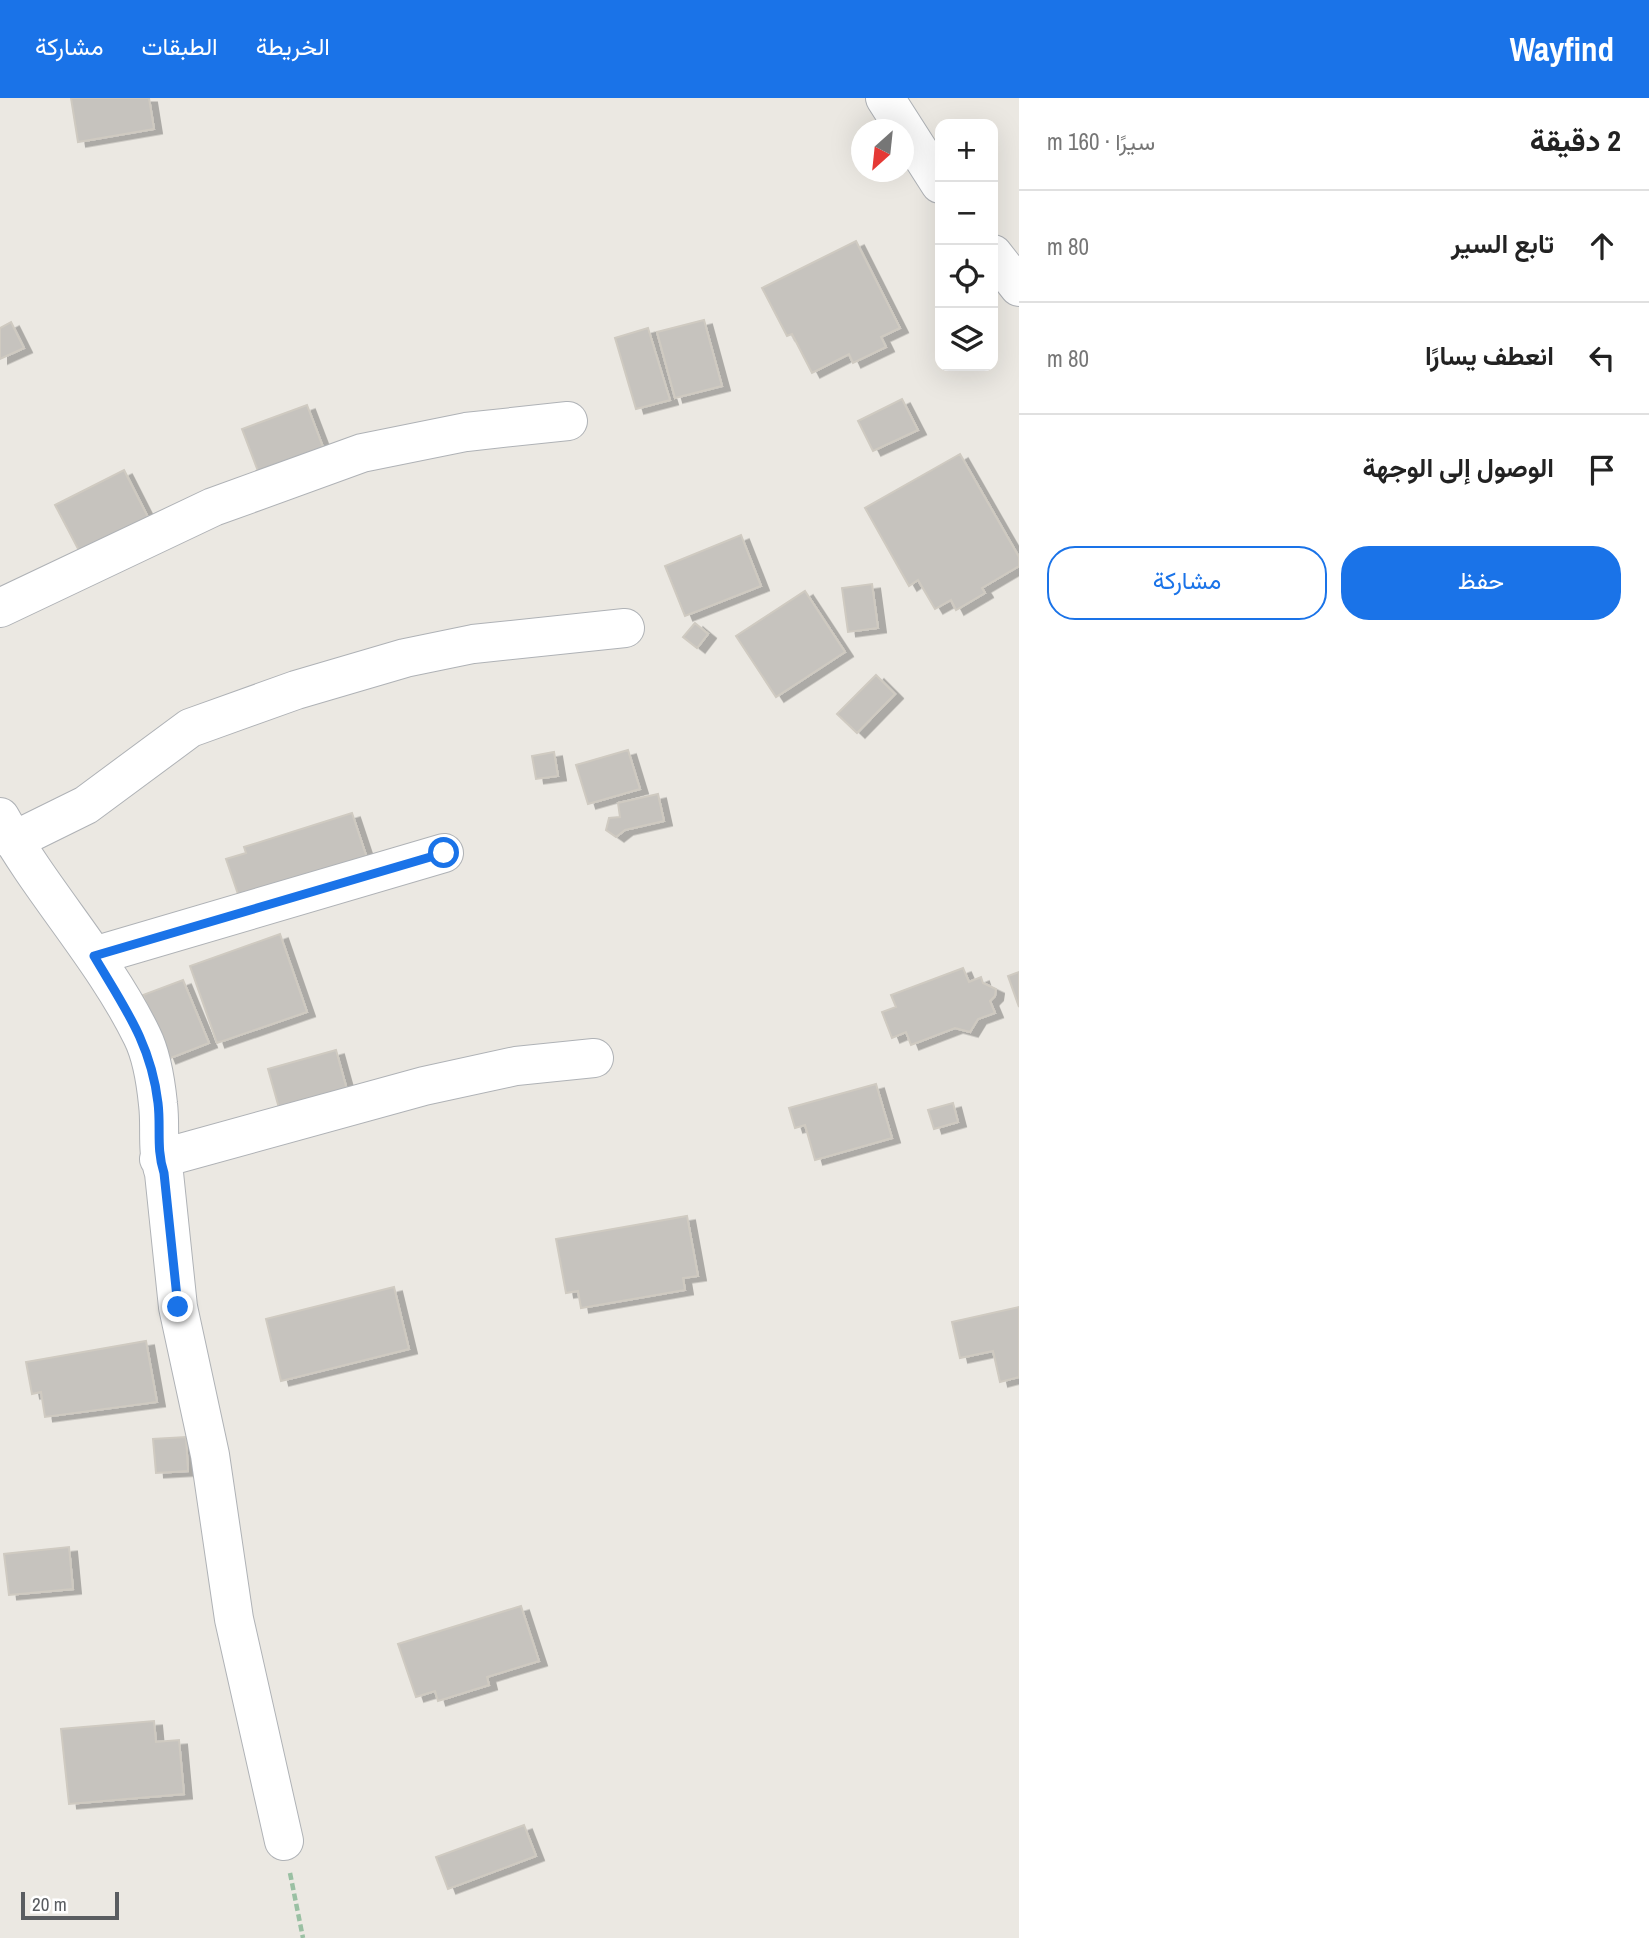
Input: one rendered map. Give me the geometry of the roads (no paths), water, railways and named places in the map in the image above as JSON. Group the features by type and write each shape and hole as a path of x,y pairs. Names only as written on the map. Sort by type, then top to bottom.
{"street":[{"path":"885,98 939,182"},
{"path":"998,260 1019,287"},
{"path":"0,608 212,507 362,453 466,432 568,421"},
{"path":"284,1841 234,1619 210,1455 178,1307 164,1173 159,1159 159,1104 143,1038 94,956 7,829 86,805 190,728 296,690 405,658 473,643 625,628"},
{"path":"94,956 444,853"},
{"path":"159,1159 424,1086 516,1066 594,1058"}]}
